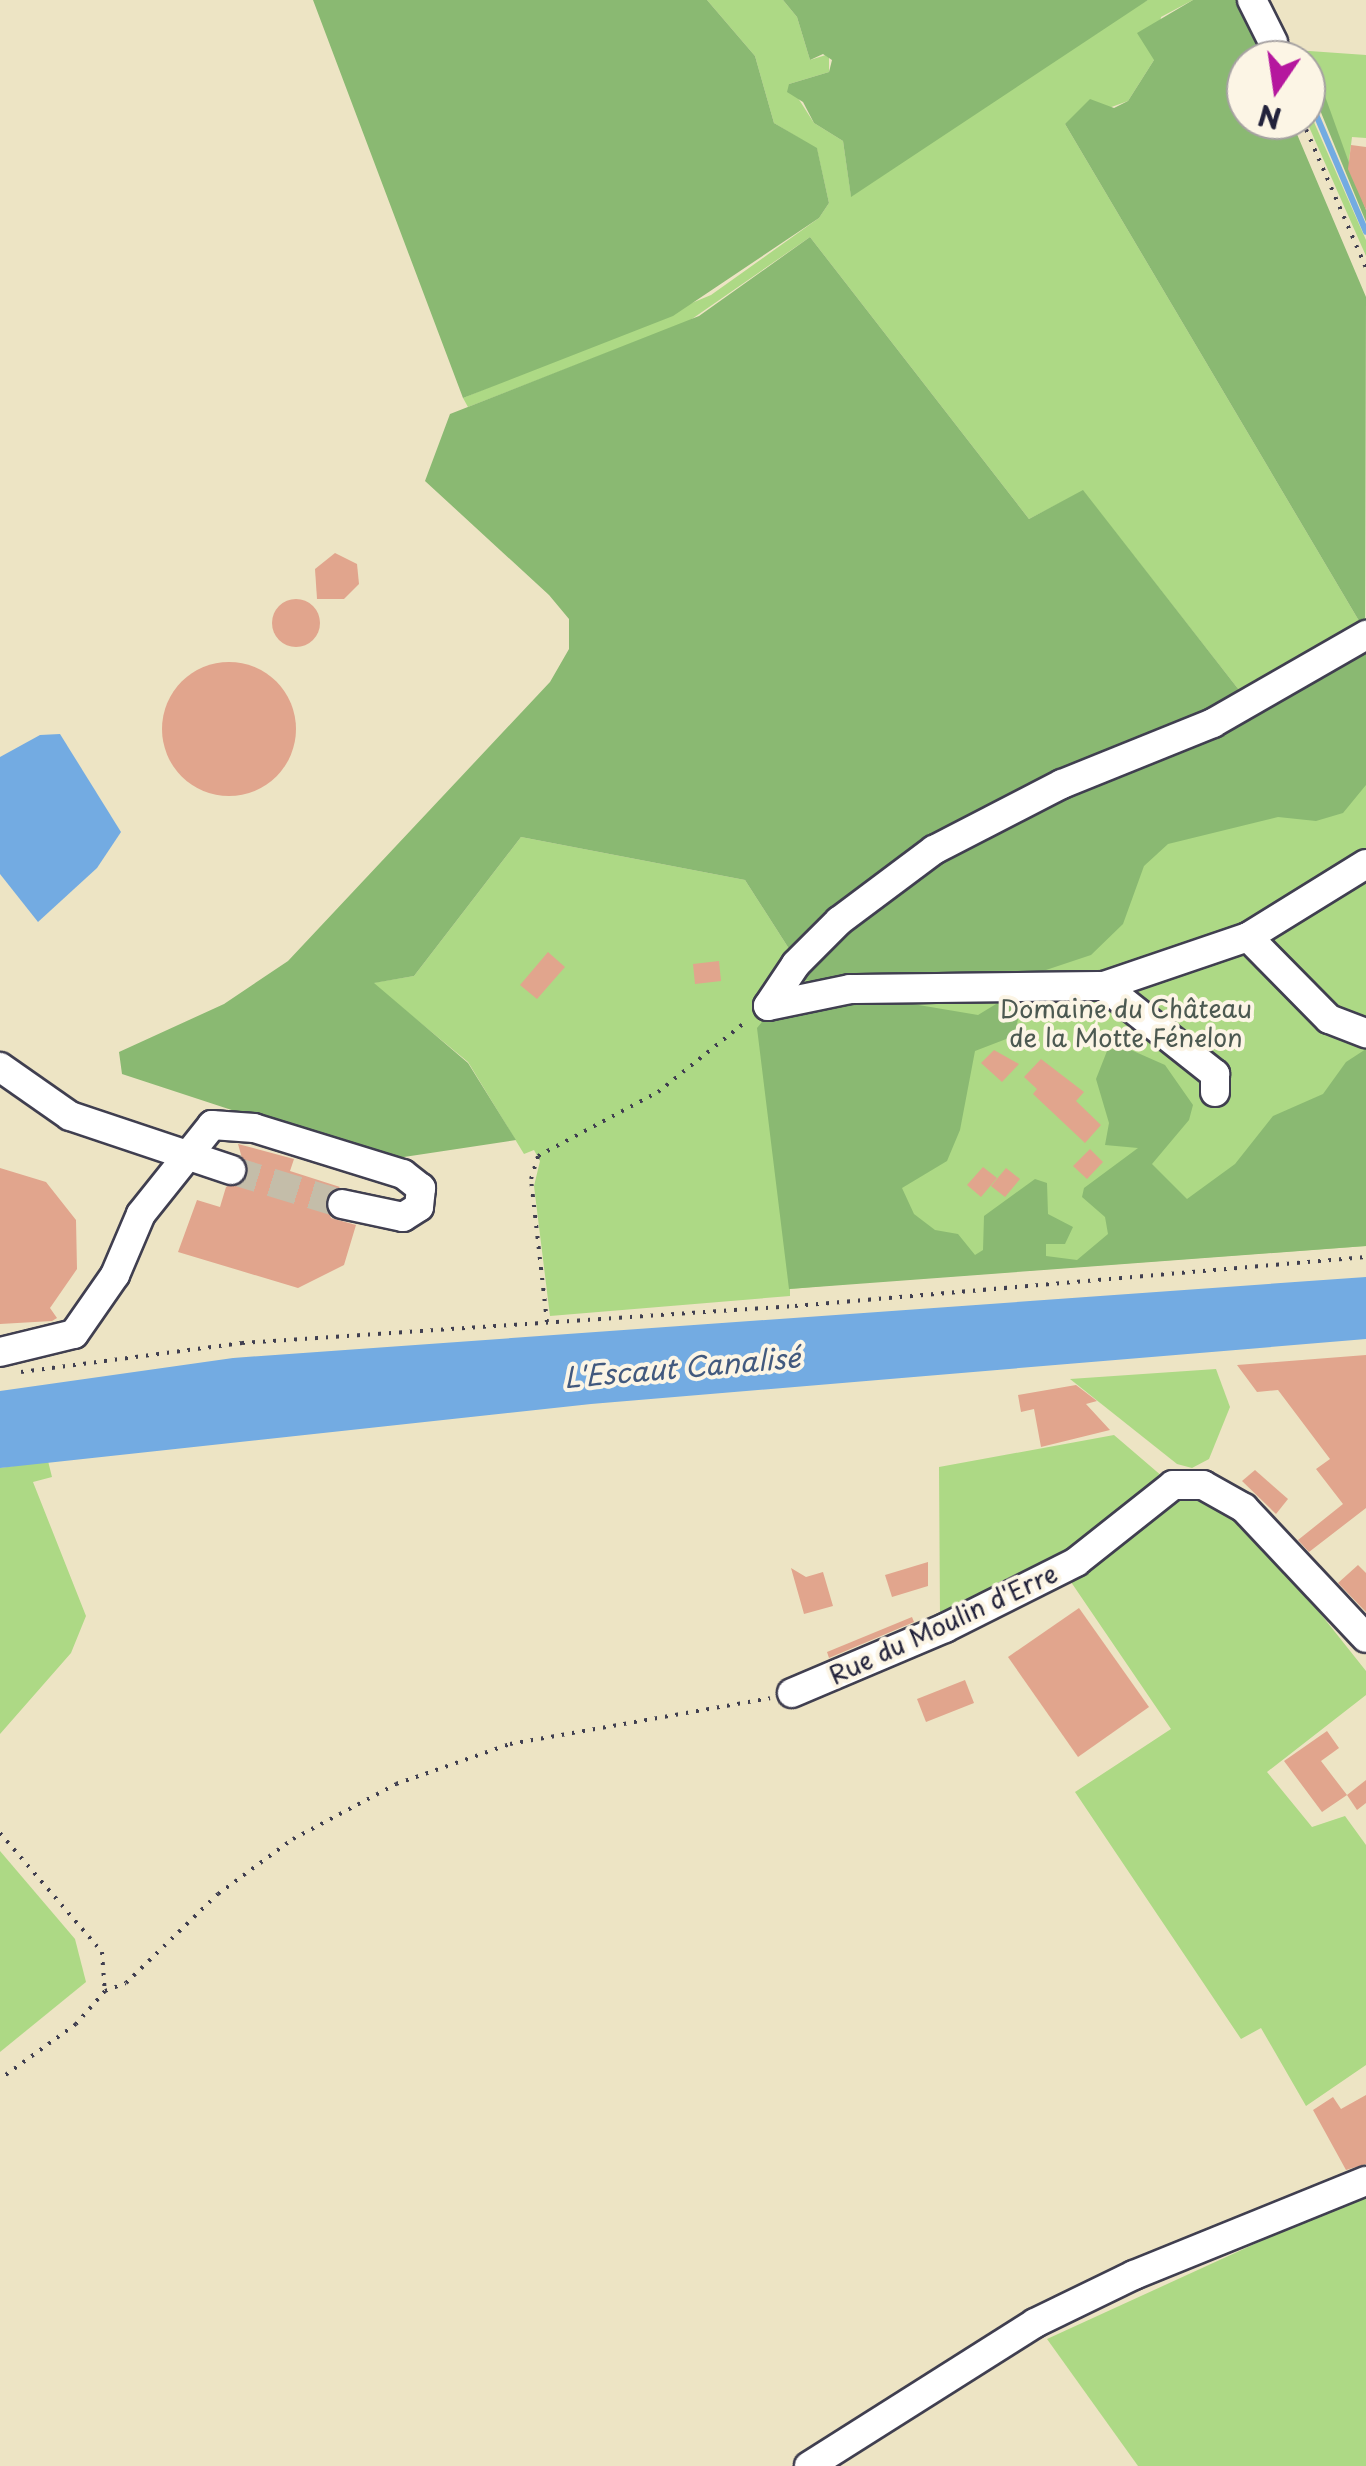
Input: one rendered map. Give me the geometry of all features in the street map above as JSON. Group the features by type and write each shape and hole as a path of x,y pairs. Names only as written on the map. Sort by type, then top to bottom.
{"street":[{"path":"1252,0 1272,40"},
{"path":"768,1006 796,964 839,920 934,850 1062,784 1213,723 1366,635"},
{"path":"768,1006 850,989 1104,986 1248,937 1366,864"},
{"path":"1248,937 1329,1019 1366,1034"},
{"path":"1104,986 1215,1074 1214,1092"},
{"path":"0,1067 70,1116 231,1170"},
{"path":"8,1362 74,1334 116,1275 142,1214 212,1124 227,1122 403,1174 421,1188 419,1207 403,1217 342,1204"},
{"name":"Rue du Moulin d'Erre","path":"792,1693 930,1634 1076,1562 1173,1485 1203,1485 1244,1508 1366,1638"},
{"path":"809,2466 1036,2322 1134,2275 1366,2180"}],"path":[{"path":"1311,140 1366,268"},
{"path":"547,1322 530,1179 538,1156 658,1092 768,1006"},
{"path":"8,1362 1366,1256"},
{"path":"0,2079 76,2024 105,1991 126,1983 218,1894 293,1839 396,1784 510,1744 792,1693"},
{"path":"0,1834 102,1952 105,1991"}],"green space":[{"path":"313,0 707,0 755,56 774,123 817,148 829,203 819,218 673,316 463,398"},
{"path":"707,0 783,0 797,17 810,60 829,54 829,72 789,84 814,123 843,141 851,196 1136,6 1148,0 1193,0 1161,17 1154,60 1128,101 1065,124 1365,631 1246,699 1083,491 1029,519 810,237 689,321 468,407 463,398 711,295 819,218 829,203 817,149 774,123 755,56"},
{"path":"783,0 1148,0 851,197 843,141 814,123 803,102 787,92 789,84 829,72 832,60 823,54 810,60 797,17"},
{"path":"1193,0 1239,0 1256,40 1226,40 1226,140 1299,140 1366,297 1365,631 1065,124 1090,99 1114,108 1128,101 1154,60 1137,33"},
{"path":"1326,52 1366,55 1366,138 1352,137 1348,169 1326,103"},
{"path":"1326,99 1366,210 1366,222 1326,125"},
{"path":"1315,140 1322,140 1366,240 1366,256"},
{"path":"810,237 1029,519 1083,490 1246,699 1074,770 793,955 745,880 521,837 414,976 374,983 468,1063 516,1140 384,1160 122,1074 119,1052 224,1004 288,961 550,682 569,649 569,619 549,595 425,481 450,414 699,316"},
{"name":"Domaine du Château de la Motte Fénelon","path":"1366,647 1366,1246 846,1284 790,1289 790,1296 550,1316 534,1186 540,1161 534,1150 524,1154 468,1062 372,983 414,976 521,837 745,880 793,955"},
{"path":"1366,647 1366,785 1343,813 1316,821 1278,817 1168,844 1144,866 1123,924 1091,955 1040,972 957,984 790,980 869,902 951,846"},
{"path":"810,998 883,999 978,1015 1001,1001 1022,1003 1014,1036 975,1051 960,1130 947,1161 902,1188 914,1214 935,1230 958,1234 975,1255 983,1250 984,1216 1035,1179 1047,1183 1048,1214 1073,1227 1065,1244 1046,1244 1046,1256 1077,1260 1108,1234 1105,1217 1082,1197 1084,1188 1138,1148 1105,1145 1109,1123 1096,1079 1107,1051 1122,1046 1165,1065 1193,1105 1189,1120 1152,1164 1187,1199 1235,1164 1273,1116 1323,1094 1346,1062 1366,1049 1366,1246 789,1289 757,1028 767,1016"},
{"path":"1216,1369 1230,1407 1209,1459 1192,1468 1177,1464 1070,1379"},
{"path":"1114,1435 1184,1495 1222,1504 1253,1529 1366,1671 1366,1695 1267,1772 1312,1827 1345,1816 1366,1845 1366,2065 1306,2106 1261,2028 1241,2039 1075,1792 1171,1729 1056,1560 940,1617 939,1467"},
{"path":"48,1461 52,1477 33,1482 86,1616 71,1653 0,1734 0,1468"},
{"path":"0,1851 75,1939 86,1982 0,2052"},
{"path":"1366,2193 1366,2466 1138,2466 1047,2339"}],"water":[{"path":"60,734 121,832 97,868 38,922 0,874 0,757 40,735"},
{"name":"L'Escaut Canalisé","path":"1366,1277 1366,1339 591,1404 0,1468 0,1391 233,1358"}],"building":[{"path":"1351,145 1366,147 1366,210 1348,169"},
{"path":"335,553 357,564 359,584 344,599 317,599 315,569"},
{"path":"296,599 313,606 320,623 313,640 296,647 279,640 272,623 279,606"},
{"path":"229,662 255,667 277,681 291,703 296,729 291,755 277,777 255,791 229,796 203,791 181,777 167,755 162,729 167,703 181,681 203,667"},
{"path":"548,952 565,967 537,999 520,985"},
{"path":"719,961 721,981 695,984 693,964"},
{"path":"994,1050 1019,1064 1002,1082 981,1063"},
{"path":"1041,1059 1084,1092 1076,1101 1101,1125 1085,1143 1033,1094 1037,1089 1024,1077"},
{"path":"238,1144 294,1159 290,1171 340,1187 325,1201 331,1218 356,1225 344,1265 298,1288 178,1252 197,1200 220,1207 226,1187 247,1176"},
{"path":"1090,1149 1103,1162 1087,1179 1073,1166"},
{"path":"983,1167 997,1178 981,1197 967,1185"},
{"path":"0,1168 46,1182 76,1220 77,1269 50,1308 57,1318 52,1321 0,1324"},
{"path":"1006,1168 1020,1179 1005,1197 991,1186"},
{"path":"1366,1355 1366,1508 1309,1552 1298,1540 1343,1504 1316,1469 1330,1459 1278,1390 1257,1392 1237,1365"},
{"path":"1076,1385 1097,1401 1086,1404 1110,1430 1041,1447 1034,1409 1021,1412 1018,1395"},
{"path":"1255,1470 1288,1499 1276,1514 1242,1481"},
{"path":"928,1562 928,1586 892,1597 885,1575"},
{"path":"1358,1565 1366,1573 1366,1612 1338,1583"},
{"path":"791,1568 806,1577 823,1572 833,1606 804,1614"},
{"path":"1079,1608 1149,1707 1078,1757 1008,1657"},
{"path":"912,1617 914,1622 829,1658 827,1652"},
{"path":"965,1680 974,1703 926,1722 917,1699"},
{"path":"1327,1731 1339,1748 1321,1761 1347,1795 1322,1812 1284,1761"},
{"path":"1366,1780 1366,1803 1357,1810 1347,1795"},
{"path":"1366,2095 1366,2164 1346,2170 1313,2110 1333,2097 1341,2109"}],"waterway":[{"path":"1326,138 1366,232"}],"tunnel":[{"path":"231,1170 342,1204"}]}
